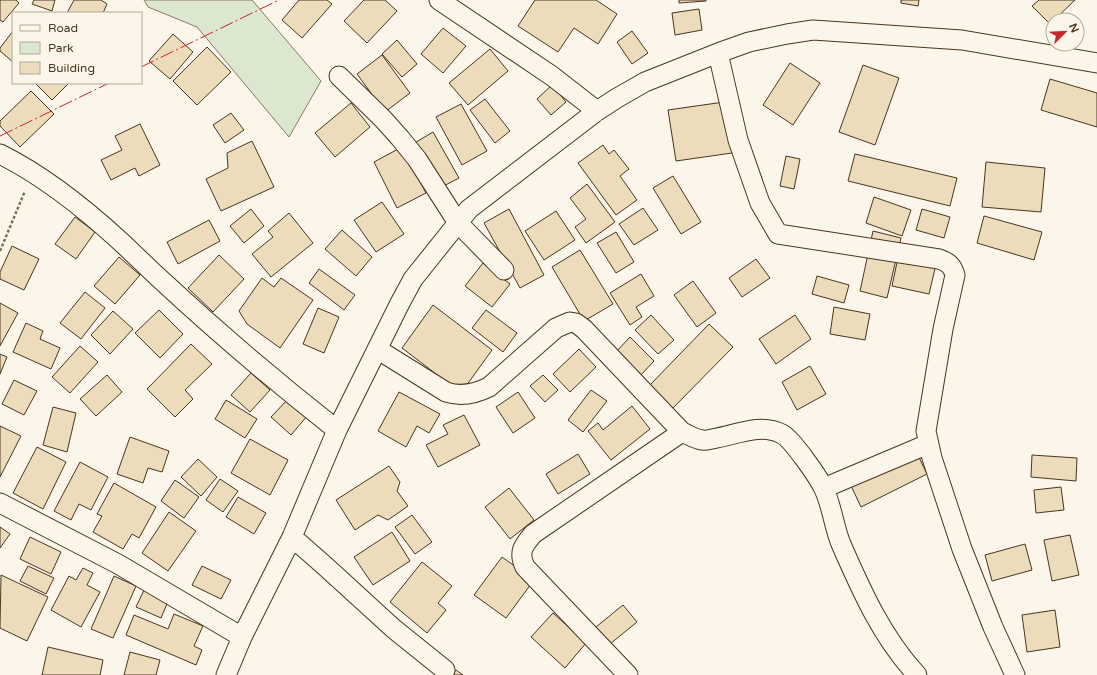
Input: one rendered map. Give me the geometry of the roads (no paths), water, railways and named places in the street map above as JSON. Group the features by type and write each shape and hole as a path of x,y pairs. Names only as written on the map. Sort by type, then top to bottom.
{"street":[{"path":"439,0 552,76 597,111"},
{"path":"226,675 242,637 292,537 337,430 400,303 413,280 469,209 597,111 646,82 718,53 749,42 813,30 962,40 1097,63"},
{"path":"718,53 738,140 760,203 778,234 939,258 952,266 955,275 943,329 927,418 926,431 928,444 962,549 993,626 1015,675"},
{"path":"339,76 383,119 417,159 458,223 504,270"},
{"path":"0,154 32,171 82,208 208,322 337,430"},
{"path":"377,349 446,392 459,395 481,391 489,387 556,328 570,322 576,323 584,329 682,432 692,437 704,440 760,429 782,434 794,444 824,488 840,542 869,604 887,638 917,675"},
{"path":"628,675 525,567 521,552 526,542 533,534 682,432"},
{"path":"824,488 928,444"},
{"path":"0,503 86,549 118,564 242,637"},
{"path":"292,537 394,629 445,670"}]}
